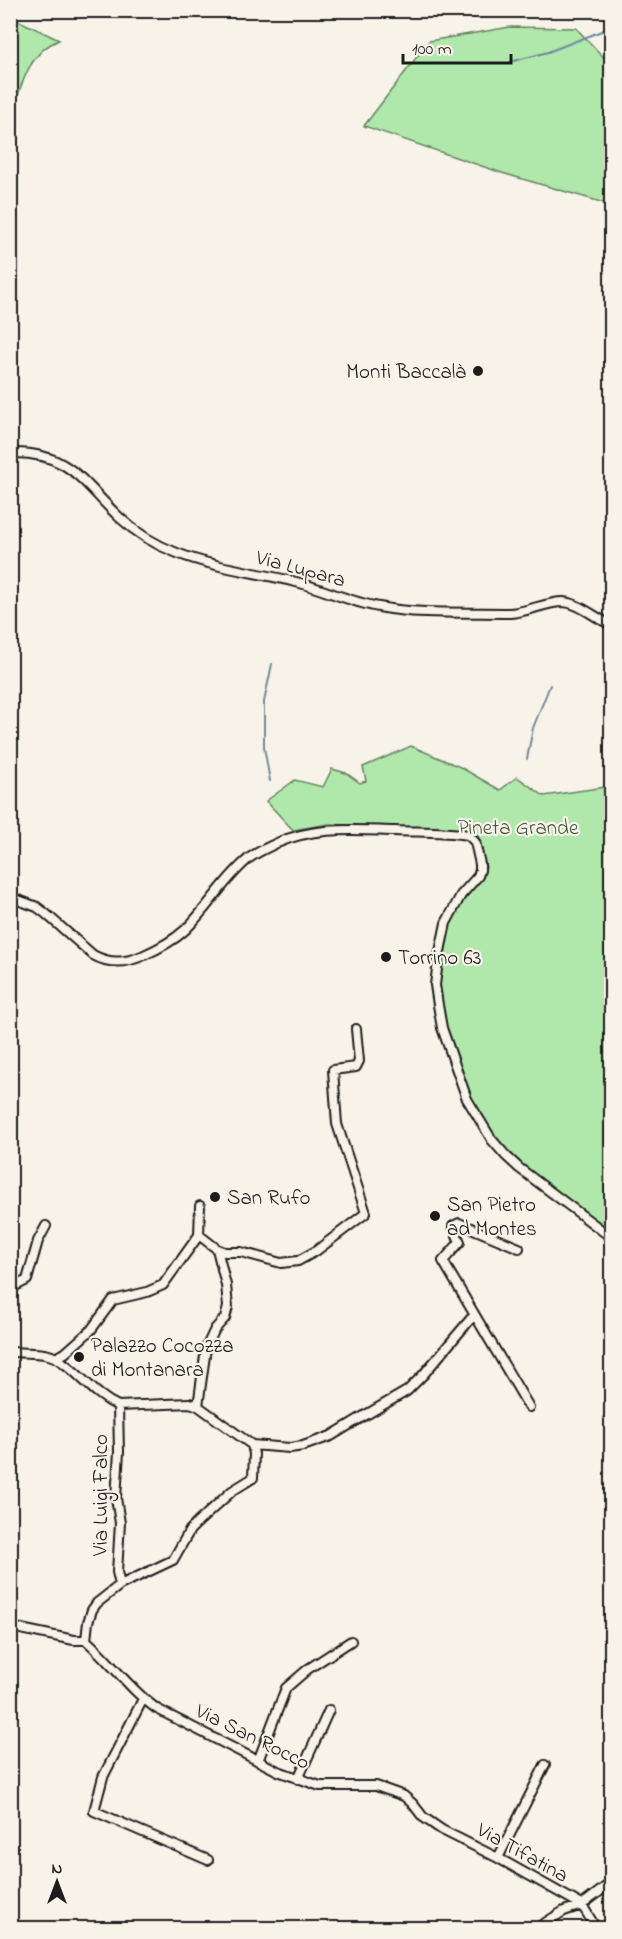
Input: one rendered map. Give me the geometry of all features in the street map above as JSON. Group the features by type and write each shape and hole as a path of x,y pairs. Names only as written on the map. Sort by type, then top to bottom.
{"street":[{"name":"Via Lupara","path":"10,453 41,454 60,463 83,479 120,518 140,534 178,553 203,561 297,582 380,608 429,612 510,613 563,602 578,607 612,625"},
{"path":"10,897 37,907 93,955 103,960 121,962 154,951 174,938 186,929 246,860 290,838 309,832 336,830 443,832 468,835 475,842 480,870 446,922 435,985 442,1028 467,1099 492,1140 519,1168 612,1238"},
{"path":"199,1235 217,1249 225,1252 241,1252 281,1263 298,1261 316,1251 366,1213 337,1124 333,1070 356,1067 359,1061 356,1029"},
{"path":"56,1358 91,1330 113,1300 147,1292 163,1285 199,1235 200,1206"},
{"path":"519,1248 463,1223 456,1223 453,1226 460,1242 445,1258 444,1265 529,1407"},
{"path":"10,1289 27,1280 38,1241 46,1226"},
{"path":"198,1406 206,1348 215,1329 225,1318 228,1307 226,1285 217,1249"},
{"path":"10,1352 40,1354 56,1358 95,1391 118,1406 190,1403 198,1406 252,1444 290,1448 331,1436 407,1391 474,1315"},
{"name":"Via Luigi Falco","path":"118,1406 119,1452 116,1498 120,1522 117,1572 120,1585"},
{"path":"10,1625 74,1640 86,1640 88,1622 97,1603 120,1585 173,1560 197,1522 232,1491 253,1478 252,1444"},
{"name":"Via San Rocco","path":"86,1640 104,1656 143,1699 157,1709 298,1779 320,1786 368,1785 384,1788 404,1796 423,1817"},
{"path":"258,1761 286,1688 308,1669 351,1641"},
{"path":"143,1699 103,1777 94,1811 208,1860"},
{"path":"298,1779 330,1710"},
{"path":"498,1858 545,1765"},
{"name":"Via Tifatina","path":"423,1817 442,1830 582,1905 596,1929"},
{"path":"537,1929 564,1911 582,1905 612,1882"}],"green space":[{"path":"11,17 59,40 48,46 33,62 22,82 11,116"},
{"path":"510,27 576,28 611,65 611,205 502,173 364,126 429,41"},
{"name":"Pineta Grande","path":"411,746 460,767 500,790 517,777 544,796 605,787 611,782 611,1233 514,1159 497,1140 474,1103 459,1068 445,1025 439,988 448,929 458,908 486,868 478,836 473,831 329,824 293,830 266,801 295,780 323,787 332,769 346,773 360,783 366,781 363,767"}],"waterway":[{"path":"510,62 548,52 612,27"},
{"path":"270,781 264,747 264,702 272,664"},
{"path":"527,759 533,728 550,685"}],"place":[{"name":"Monti Baccalà","path":"478,371"},
{"name":"Torrino 63","path":"386,957"},
{"name":"San Rufo","path":"215,1197"},
{"name":"San Pietro ad Montes","path":"435,1216"},
{"name":"Palazzo Cocozza di Montanara","path":"79,1357"}]}
